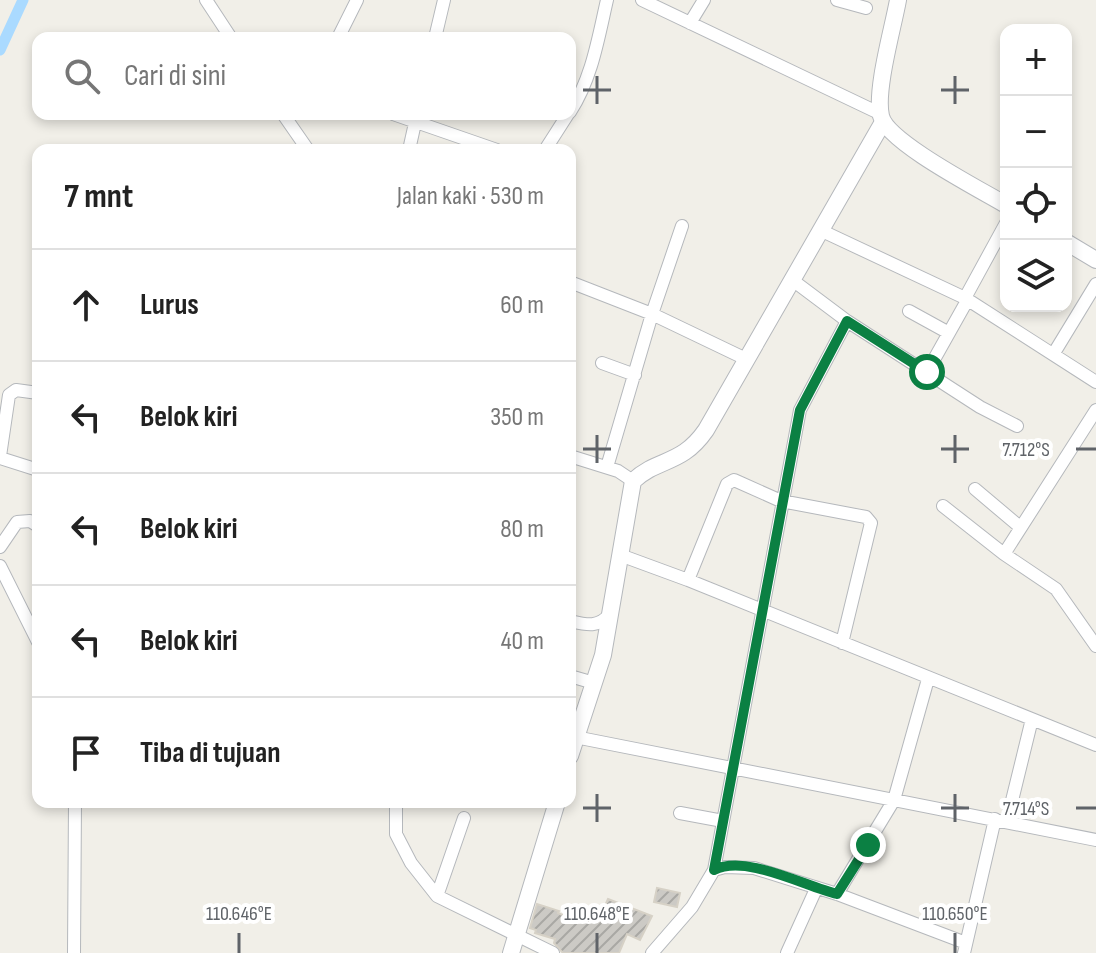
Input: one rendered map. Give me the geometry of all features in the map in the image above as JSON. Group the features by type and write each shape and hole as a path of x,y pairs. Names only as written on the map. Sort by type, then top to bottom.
{"street":[{"path":"206,0 227,32"},
{"path":"341,32 357,0"},
{"path":"436,32 444,0"},
{"path":"576,100 592,65 607,0"},
{"path":"642,0 882,118 909,147 1000,201"},
{"path":"690,23 704,0"},
{"path":"837,0 866,8"},
{"path":"576,729 603,655 633,481 644,472 677,459 699,440 729,393 882,118 880,97 898,0"},
{"path":"294,120 305,144"},
{"path":"410,144 416,120"},
{"path":"421,120 482,144"},
{"path":"549,144 564,120"},
{"path":"607,467 652,314 682,226"},
{"path":"820,230 966,299 1096,382"},
{"path":"927,372 1000,234"},
{"path":"1072,246 1096,260"},
{"path":"794,274 847,321 980,407 1017,426"},
{"path":"576,284 652,314 746,359"},
{"path":"1054,353 1096,284"},
{"path":"909,311 949,333"},
{"path":"652,953 692,907 714,870 801,405 847,321"},
{"path":"602,363 635,375"},
{"path":"32,392 16,390 9,395 0,457 32,468"},
{"path":"1004,554 1096,410"},
{"path":"576,458 607,467 633,481"},
{"path":"688,580 727,484 736,480 781,501 866,517 871,523 842,643"},
{"path":"975,489 1020,527"},
{"path":"943,506 1004,554 1056,589 1096,646"},
{"path":"0,547 17,522 32,524"},
{"path":"620,555 1096,745"},
{"path":"0,566 32,630"},
{"path":"576,622 591,626 603,622 612,613"},
{"path":"576,678 594,683"},
{"path":"837,894 894,800 928,679"},
{"path":"714,870 725,867 754,868 837,894 965,948 1032,719"},
{"path":"576,738 1096,840"},
{"path":"74,953 75,808"},
{"path":"396,808 396,834 411,863 437,896 553,953"},
{"path":"511,953 555,808"},
{"path":"680,813 723,821"},
{"path":"437,896 464,818"},
{"path":"787,953 816,889"}],"building":[{"path":"657,888 680,893 677,907 654,902"},
{"path":"608,899 652,916 640,940 627,934 619,953 563,953 554,943 555,939 535,933 536,930 530,928 537,904 574,920 575,916 592,922 596,912 601,914"}],"waterway":[{"path":"0,50 23,0"}],"route":[{"path":"868,845 837,894 754,868 734,866 714,870 801,405 847,321 927,372"}]}
